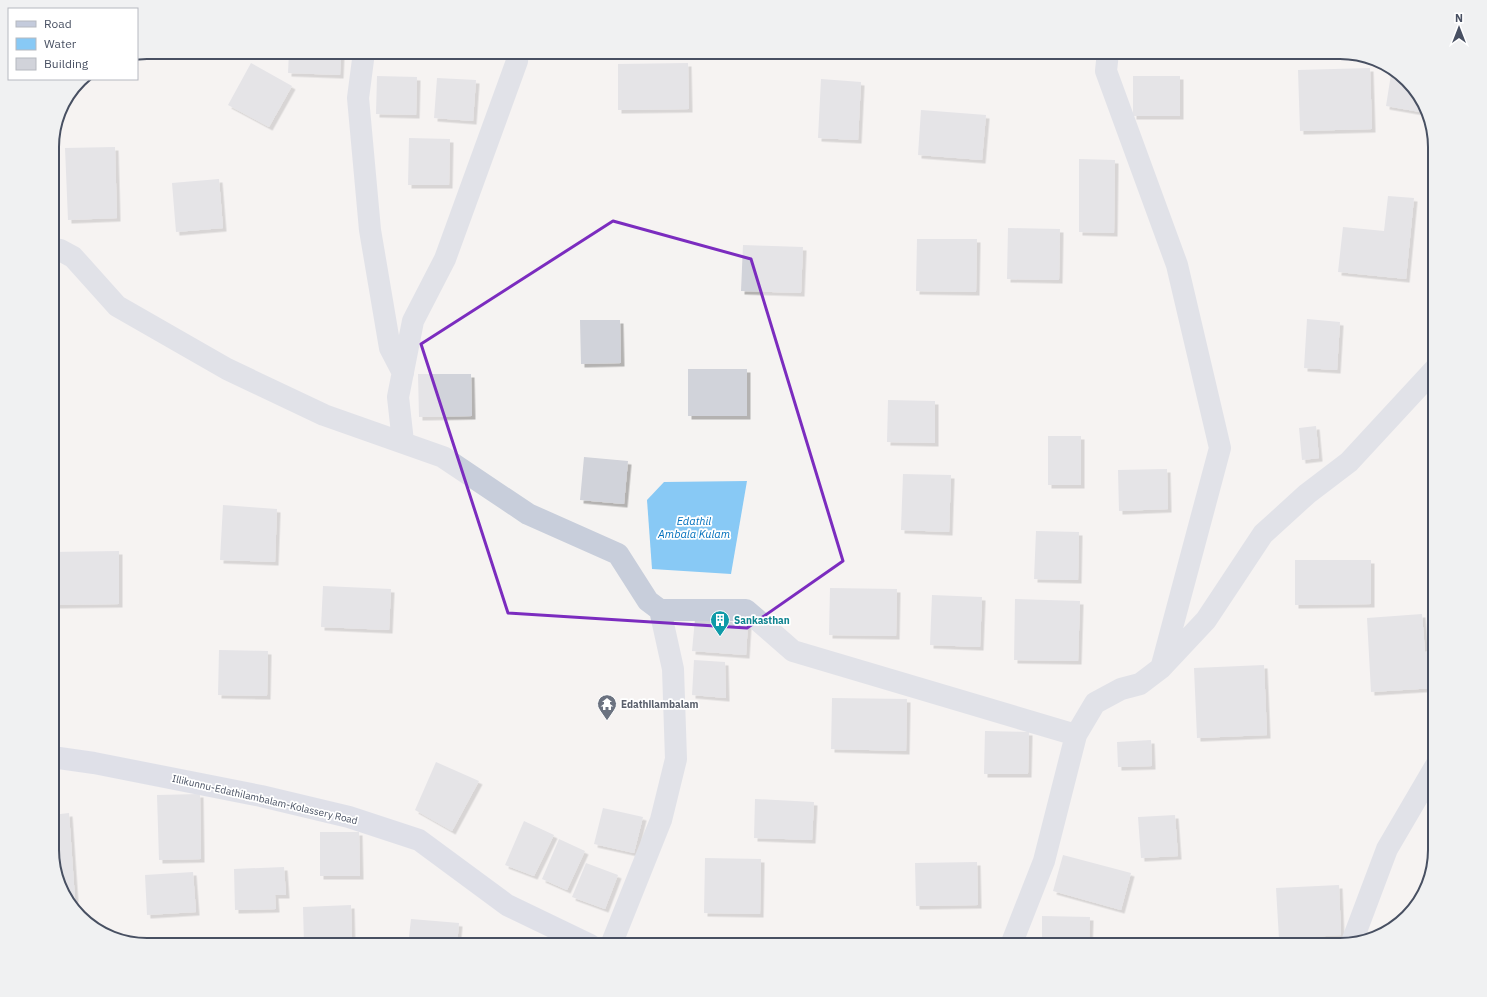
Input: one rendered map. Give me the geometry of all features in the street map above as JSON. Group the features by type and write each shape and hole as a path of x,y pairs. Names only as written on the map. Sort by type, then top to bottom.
{"main road":[{"name":"Illikunnu-Edathilambalam-Kolassery Road","path":"59,758 94,763 261,796 349,816 418,840 508,906 575,938"}],"street":[{"path":"363,59 358,98 370,230 390,348 403,373"},
{"path":"403,442 398,397 413,321 445,259 517,59"},
{"path":"1107,59 1106,70 1177,264 1220,448 1161,668"},
{"path":"59,250 73,257 117,306 227,369 324,415 443,457 528,514 618,554 648,601 660,610 746,610 793,651 1076,735"},
{"path":"1014,938 1044,861 1076,735 1095,703 1121,689 1140,684 1161,668 1206,620 1263,534 1307,494 1349,462 1428,377"},
{"path":"614,938 661,820 676,759 673,669 660,610"},
{"path":"1354,937 1387,849 1428,779"}],"highlighted area":[{"path":"613,221 751,259 843,561 747,628 508,613 421,344"}],"water":[{"name":"Edathil Ambala Kulam","path":"747,481 731,574 652,569 647,500 664,482"}],"building":[{"path":"289,59 341,59 340,75 288,73"},
{"path":"251,63 292,86 269,127 228,105"},
{"path":"688,63 689,109 618,110 618,64"},
{"path":"1370,68 1372,129 1300,131 1298,70"},
{"path":"1391,75 1406,89 1421,112 1386,106"},
{"path":"377,76 417,77 416,115 376,114"},
{"path":"1133,76 1180,76 1180,116 1133,116"},
{"path":"437,78 476,80 473,121 434,118"},
{"path":"821,79 861,82 858,140 818,138"},
{"path":"921,110 986,115 982,160 918,155"},
{"path":"409,138 450,139 449,185 408,185"},
{"path":"115,147 117,218 68,220 65,148"},
{"path":"1079,159 1115,160 1114,233 1079,232"},
{"path":"219,179 223,228 176,232 172,183"},
{"path":"1388,196 1414,198 1406,279 1338,272 1343,227 1384,231"},
{"path":"1008,228 1060,229 1059,280 1007,279"},
{"path":"917,239 977,239 976,292 916,291"},
{"path":"743,245 803,247 801,293 741,291"},
{"path":"1307,319 1340,322 1337,370 1304,368"},
{"path":"580,320 620,320 621,363 581,364"},
{"path":"688,369 747,369 747,416 688,416"},
{"path":"418,374 471,374 472,416 419,417"},
{"path":"888,400 935,401 935,443 887,442"},
{"path":"1316,426 1319,458 1302,460 1299,428"},
{"path":"1048,436 1081,436 1081,485 1048,485"},
{"path":"584,457 628,461 624,504 580,500"},
{"path":"1167,469 1168,509 1119,511 1118,470"},
{"path":"903,474 951,475 949,532 901,530"},
{"path":"223,505 277,509 275,562 220,560"},
{"path":"1036,531 1079,532 1078,580 1034,579"},
{"path":"119,551 119,604 59,605 59,552"},
{"path":"1295,560 1371,560 1371,604 1295,605"},
{"path":"323,586 391,589 389,630 321,627"},
{"path":"830,588 897,589 896,636 829,635"},
{"path":"932,595 982,597 980,647 930,645"},
{"path":"1015,599 1080,601 1078,661 1014,660"},
{"path":"1422,614 1425,652 1428,652 1428,688 1371,692 1367,618"},
{"name":"Sankasthan","path":"695,619 748,623 746,655 692,651"},
{"path":"219,650 268,651 267,696 218,695"},
{"path":"694,660 725,662 726,698 692,695"},
{"path":"1264,665 1267,735 1197,738 1194,668"},
{"path":"832,698 907,699 906,751 831,749"},
{"path":"985,731 1029,732 1028,774 984,774"},
{"path":"1151,740 1152,766 1118,767 1117,742"},
{"path":"436,762 479,781 452,831 415,810"},
{"path":"200,794 201,859 159,860 157,795"},
{"path":"755,799 814,802 812,840 754,838"},
{"path":"603,808 643,817 634,853 594,844"},
{"path":"69,813 75,899 66,884 61,867 59,856 59,814"},
{"path":"1175,815 1178,856 1141,858 1138,817"},
{"path":"524,821 554,835 534,876 505,865"},
{"path":"320,832 359,832 360,876 320,876"},
{"path":"559,839 585,851 567,890 542,879"},
{"path":"1063,855 1131,873 1121,910 1053,891"},
{"path":"705,858 761,859 760,914 704,913"},
{"path":"977,862 978,905 916,906 915,863"},
{"path":"586,863 618,875 605,909 572,897"},
{"path":"284,867 286,895 275,895 276,909 235,910 234,869"},
{"path":"193,872 196,912 147,915 145,875"},
{"path":"1339,885 1341,935 1279,938 1276,888"},
{"path":"351,905 352,938 304,938 303,907"},
{"path":"1042,916 1090,917 1089,938 1042,938"},
{"path":"411,919 459,923 458,938 409,938"}],"place":[{"name":"Sankasthan","path":"720,637"},
{"name":"Edathilambalam","path":"607,721"}]}
